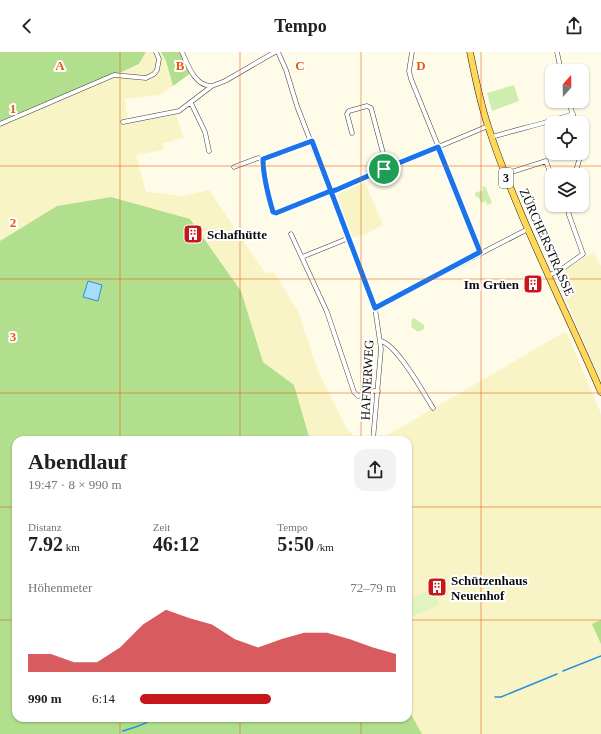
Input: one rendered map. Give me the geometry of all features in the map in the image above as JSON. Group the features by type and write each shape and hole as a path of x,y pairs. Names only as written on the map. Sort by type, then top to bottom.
{"main road":[{"name":"ZÜRCHERSTRASSE","path":"470,52 481,103 504,174 548,276 571,323 601,392"}],"street":[{"path":"0,124 114,75 146,78 154,74 157,70 159,59 156,52"},
{"path":"182,52 194,76 206,86 212,86"},
{"path":"123,122 179,111 212,86 238,74 276,52"},
{"name":"HAFNERWEG","path":"276,52 286,70 298,106 375,308 381,349 373,436"},
{"path":"412,52 410,70 411,79 480,252"},
{"path":"557,52 560,64"},
{"path":"191,102 206,134 209,151"},
{"path":"352,133 347,114 348,111 367,106 371,108 383,153 384,169"},
{"path":"492,137 573,114 571,108"},
{"path":"263,159 265,179 273,212 276,213 488,126"},
{"path":"234,167 258,158 263,159 312,141"},
{"path":"504,174 546,161 548,168"},
{"path":"548,276 583,254 569,212"},
{"path":"375,308 480,252 528,229"},
{"path":"291,234 327,312 354,392 358,396 378,391"},
{"path":"302,257 349,238"},
{"path":"380,340 386,342 395,351 433,408"}],"shaded area":[{"path":"146,52 161,52 166,61 173,86 160,95 125,99 128,123 176,115 184,138 163,143 164,150 136,155 146,192 183,196 209,190 266,274 273,271 298,311 318,371 346,427 354,436 309,436 294,385 263,362 241,291 190,219 111,197 57,206 0,241 0,125 11,117 94,85 139,65"},
{"path":"365,182 383,225 366,234 352,238 337,198 339,193"},
{"path":"594,252 601,266 601,381 559,284 559,273"},
{"path":"566,331 601,414 601,734 422,734 412,716 412,436 386,436"}],"green space":[{"path":"0,52 146,52 139,64 16,118 11,117 0,125"},
{"path":"161,52 179,52 191,73 173,86 166,61"},
{"path":"514,85 519,101 492,111 487,93"},
{"path":"485,186 492,203 487,205 486,201 482,203 478,197 476,197 475,193 483,190 482,187"},
{"path":"111,197 190,219 241,291 263,362 294,385 309,436 12,436 12,722 412,722 412,716 422,734 0,734 0,241 57,206"},
{"path":"414,318 424,325 424,329 418,332 411,327 412,319"},
{"path":"432,589 439,605 412,616 412,598"},
{"path":"601,620 601,644 592,624"}],"water":[{"path":"88,281 102,285 98,301 83,297"}],"waterway":[{"path":"563,671 601,656"},
{"path":"495,697 501,697 557,674"},
{"path":"123,731 148,722"}],"place":[{"name":"Schafhütte","path":"193,234"},
{"name":"Im Grüen","path":"533,284"},
{"name":"Schützenhaus Neuenhof","path":"437,587"}],"route":[{"path":"384,169 336,190 331,191 328,192 304,201 284,211 276,213 273,212 268,196 263,169 263,159 312,141 331,191 349,238 375,308 382,306 480,252 438,147 384,169"}]}
